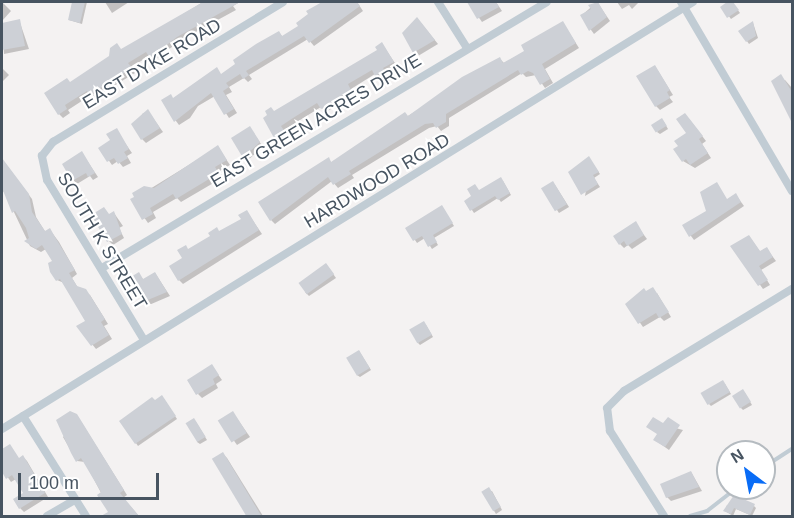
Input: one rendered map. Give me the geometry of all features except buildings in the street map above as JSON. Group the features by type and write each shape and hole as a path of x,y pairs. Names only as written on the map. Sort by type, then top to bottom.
{"street":[{"name":"EAST DYKE ROAD","path":"42,156 53,142 283,2"},
{"path":"438,2 467,48"},
{"name":"EAST GREEN ACRES DRIVE","path":"102,268 547,2"},
{"name":"HARDWOOD ROAD","path":"2,429 683,4 693,2"},
{"path":"683,4 792,191"},
{"name":"SOUTH K STREET","path":"42,156 47,180 144,340"},
{"path":"664,516 610,431 606,412 624,392 792,289"},
{"path":"23,416 86,516"},
{"path":"47,516 75,500"}],"lane":[{"path":"776,459 792,449"},
{"path":"690,516 707,511 721,500"}]}
